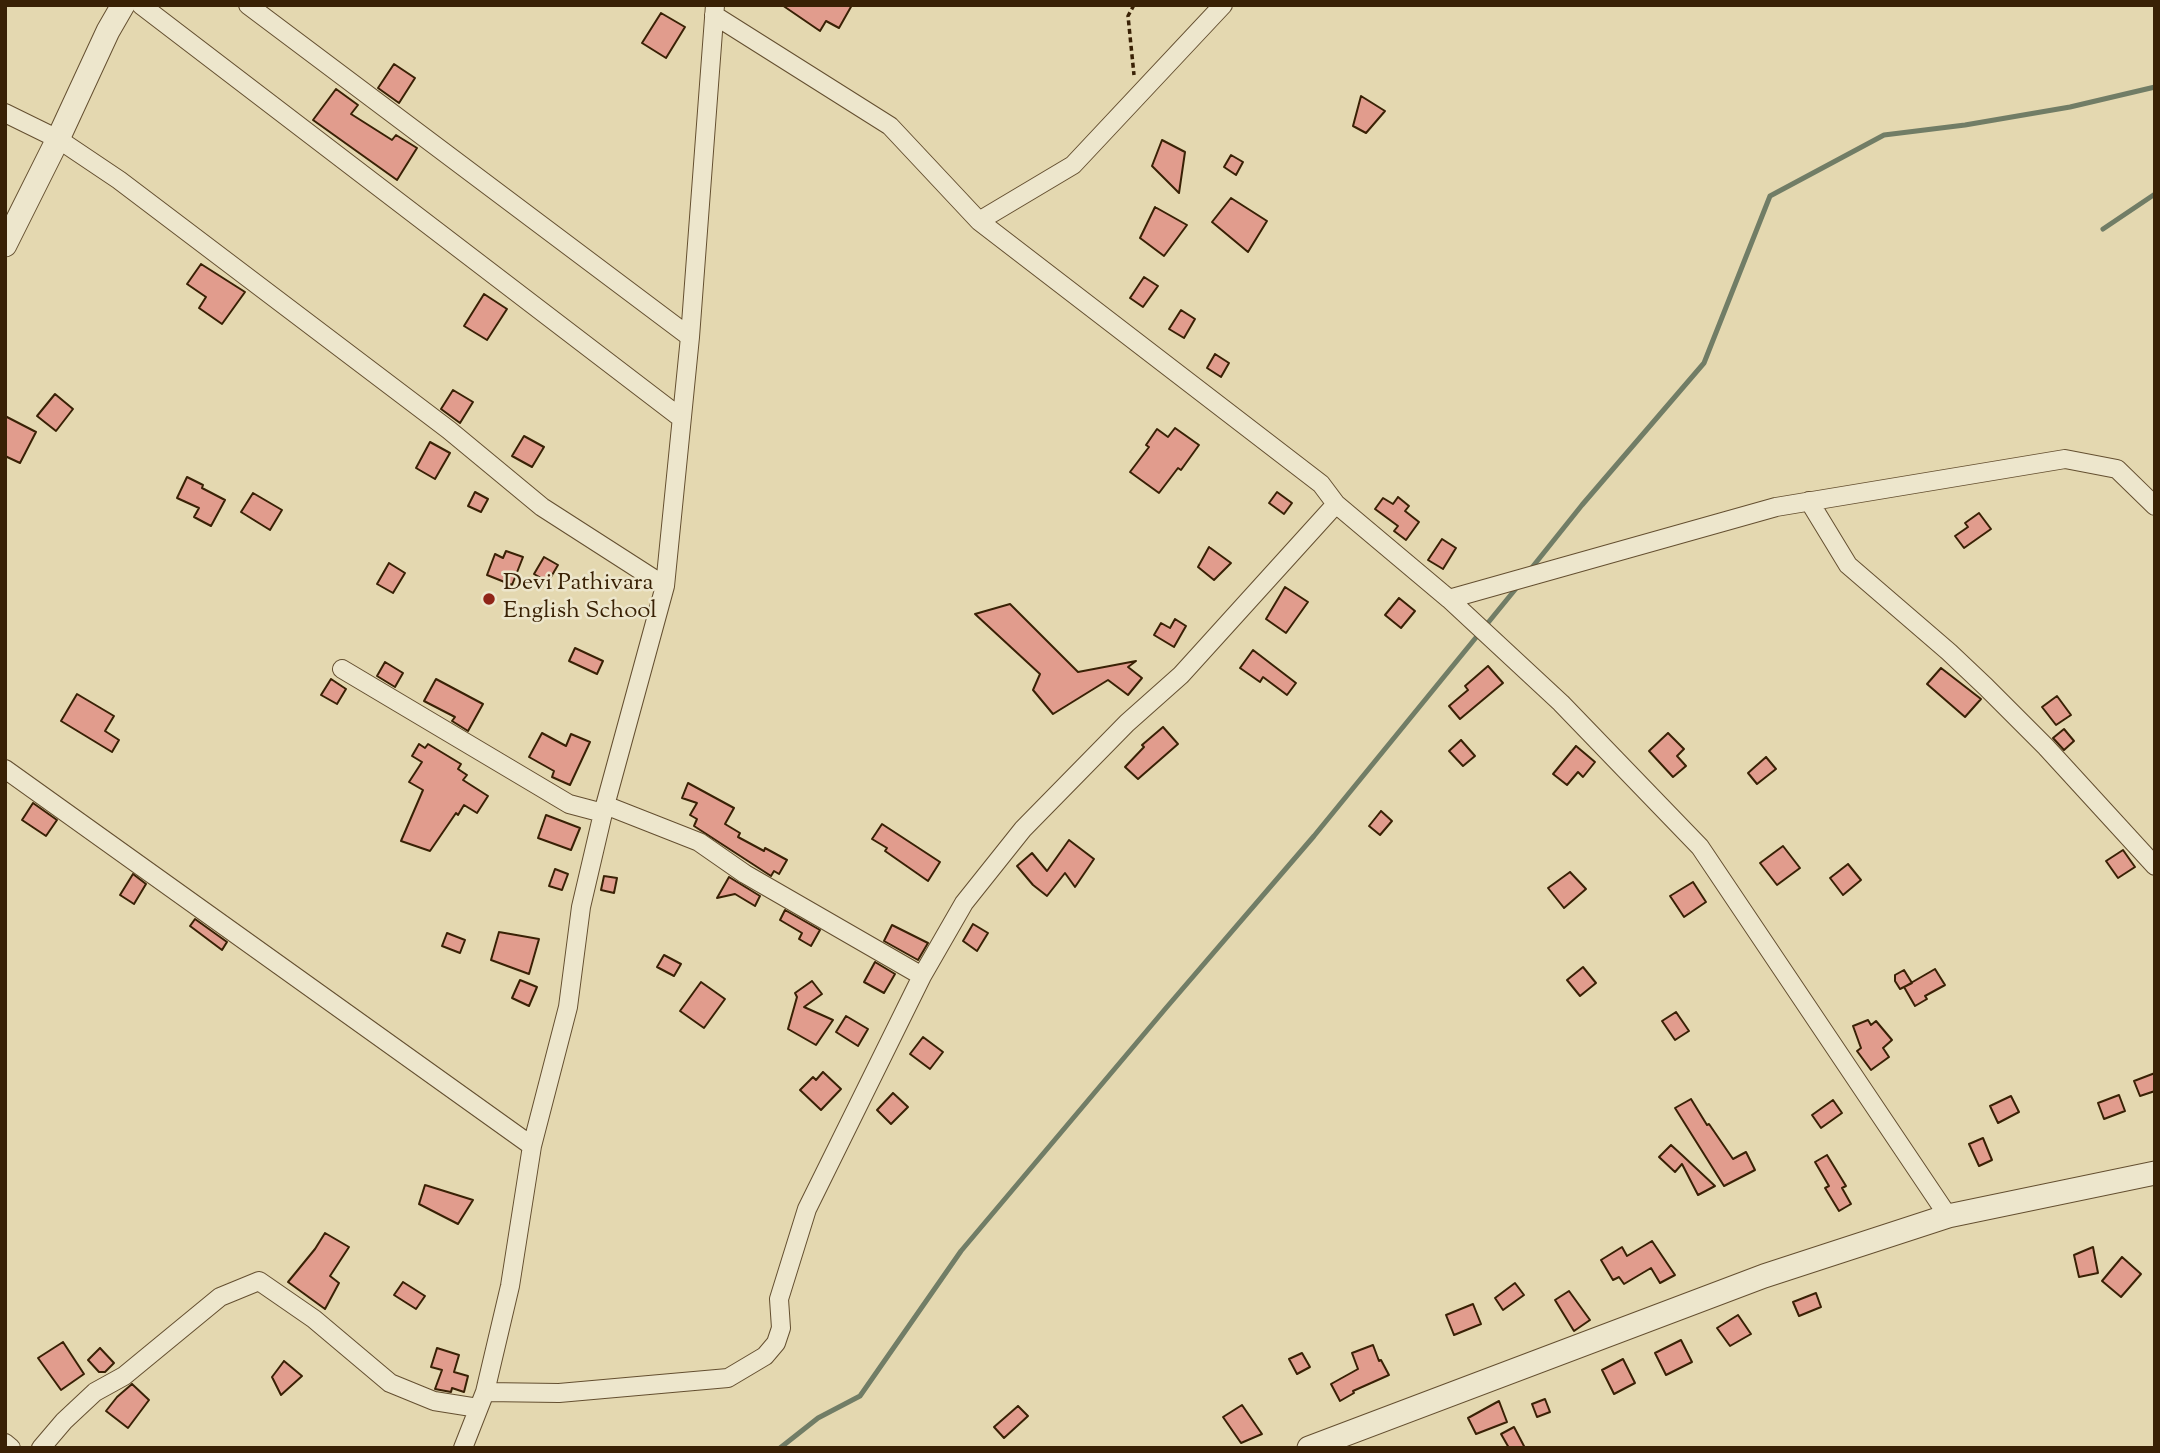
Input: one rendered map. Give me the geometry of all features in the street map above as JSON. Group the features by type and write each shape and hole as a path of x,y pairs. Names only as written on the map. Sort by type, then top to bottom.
{"street":[{"path":"5,245 123,5"},
{"path":"141,5 681,418"},
{"path":"248,5 690,337"},
{"path":"979,221 1073,165 1223,5"},
{"path":"463,1448 482,1400 510,1286 532,1146 568,1007 581,907 604,809 665,586 690,337 714,10 890,126 979,221 1321,484 1336,504 1449,599 1560,703 1700,846 1948,1216"},
{"path":"5,113 58,139 119,180 449,430 542,507 665,586"},
{"path":"1449,599 1776,507 2065,459 2118,469 2155,506"},
{"path":"1810,501 1848,565 1986,687 2046,747 2155,866"},
{"path":"41,1448 64,1421 96,1392 124,1376 220,1297 259,1281 314,1319 390,1383 433,1401 482,1400 728,1378 765,1356 776,1343 781,1328 779,1299 807,1209 922,976 964,903 1023,830 1127,723 1181,675 1336,504"},
{"path":"342,669 569,804 604,809 699,842 745,874 922,976"},
{"path":"5,769 532,1146"},
{"path":"1309,1448 1764,1276 1948,1216 2155,1173"},
{"path":"5,1443 11,1448"}],"path":[{"path":"1134,5 1128,16 1136,83"}],"building":[{"path":"782,5 852,5 839,28 826,21 820,31"},
{"path":"661,13 685,27 666,58 642,43"},
{"path":"394,64 415,78 399,103 378,88"},
{"path":"336,89 358,105 351,114 392,140 396,135 417,148 397,180 313,120"},
{"path":"1361,96 1385,111 1366,133 1353,126"},
{"path":"1162,140 1185,152 1179,193 1152,166"},
{"path":"1231,155 1243,162 1236,175 1224,167"},
{"path":"1231,198 1267,221 1248,252 1212,222"},
{"path":"1155,207 1187,225 1164,256 1140,238"},
{"path":"201,264 245,292 222,324 199,308 206,297 187,284"},
{"path":"1144,277 1158,286 1143,307 1130,298"},
{"path":"484,294 507,309 487,340 464,326"},
{"path":"1181,310 1195,319 1184,338 1169,329"},
{"path":"1215,354 1229,363 1221,377 1207,368"},
{"path":"453,390 473,402 460,423 441,409"},
{"path":"55,394 73,409 56,431 37,416"},
{"path":"5,416 36,432 20,463 5,456"},
{"path":"1175,428 1199,445 1181,470 1178,468 1159,493 1130,472 1149,447 1146,445 1157,429 1168,437"},
{"path":"524,436 544,447 532,467 512,456"},
{"path":"430,442 450,453 435,479 416,468"},
{"path":"187,477 225,500 211,526 194,517 199,508 177,498"},
{"path":"475,492 488,499 481,512 468,506"},
{"path":"1277,492 1292,503 1284,514 1269,503"},
{"path":"253,493 282,510 270,530 241,512"},
{"path":"1398,497 1409,506 1405,511 1419,522 1406,540 1394,531 1398,526 1375,509 1383,498 1393,504"},
{"path":"1979,513 1991,529 1964,548 1955,536 1968,527 1965,523"},
{"path":"1442,539 1456,548 1443,569 1428,560"},
{"path":"1209,547 1231,563 1214,580 1198,567"},
{"path":"506,551 523,557 512,585 487,575 495,554 503,558"},
{"path":"544,557 558,565 548,582 534,574"},
{"path":"389,563 405,573 393,593 377,584"},
{"path":"1285,587 1308,602 1286,633 1266,619"},
{"path":"1399,598 1415,611 1401,628 1385,615"},
{"path":"1010,604 1078,672 1136,661 1128,667 1142,678 1128,695 1108,680 1053,714 1033,690 1040,674 975,614"},
{"path":"1175,619 1186,626 1174,647 1154,635 1161,623 1170,628"},
{"path":"575,648 603,661 597,674 569,661"},
{"path":"1253,650 1296,683 1287,695 1263,677 1260,682 1240,668"},
{"path":"385,662 403,673 395,687 377,676"},
{"path":"1488,666 1503,683 1460,719 1449,706 1468,690 1465,686"},
{"path":"1941,668 1981,699 1965,717 1927,684"},
{"path":"331,679 346,689 337,704 321,695"},
{"path":"436,679 483,704 468,731 452,721 455,717 424,701"},
{"path":"77,694 114,716 105,731 119,740 112,752 61,721"},
{"path":"2057,696 2071,715 2056,725 2042,707"},
{"path":"1163,727 1178,744 1138,779 1125,767 1144,747 1142,745"},
{"path":"2064,729 2074,741 2064,750 2053,738"},
{"path":"542,733 566,746 571,734 590,742 570,785 552,777 554,771 529,757"},
{"path":"1668,733 1684,749 1677,756 1686,766 1673,777 1649,751"},
{"path":"1461,740 1475,756 1463,766 1449,751"},
{"path":"419,744 425,748 428,744 461,764 458,769 467,775 463,780 488,796 477,813 464,805 430,851 401,841 423,790 409,782 422,762 412,756"},
{"path":"1576,746 1595,762 1583,777 1578,772 1567,785 1553,774"},
{"path":"1766,757 1776,769 1757,784 1748,773"},
{"path":"688,783 734,808 725,824 740,833 738,837 787,860 779,874 774,871 771,876 694,826 697,819 690,815 697,803 682,798"},
{"path":"33,803 57,820 46,836 22,820"},
{"path":"1381,811 1392,821 1380,835 1369,826"},
{"path":"546,815 580,828 571,850 538,838"},
{"path":"882,824 940,862 928,881 872,839"},
{"path":"1069,840 1094,859 1075,887 1065,873 1047,896 1033,885 1017,866 1032,853 1047,871"},
{"path":"1783,846 1800,868 1777,885 1760,863"},
{"path":"2123,850 2135,867 2118,878 2106,861"},
{"path":"1848,864 1861,880 1843,895 1830,878"},
{"path":"555,869 568,874 562,890 549,886"},
{"path":"1570,872 1586,889 1564,908 1548,888"},
{"path":"133,874 146,884 134,904 120,895"},
{"path":"604,876 617,878 614,893 601,890"},
{"path":"729,877 760,896 755,906 735,894 717,898"},
{"path":"1693,882 1706,902 1684,917 1670,896"},
{"path":"785,910 820,930 811,946 799,939 802,933 780,920"},
{"path":"195,919 227,942 222,950 190,926"},
{"path":"973,924 988,933 977,951 963,941"},
{"path":"892,925 928,943 918,960 884,941"},
{"path":"499,932 539,939 529,974 491,960"},
{"path":"447,933 465,940 460,953 442,946"},
{"path":"664,955 681,964 674,976 657,967"},
{"path":"875,962 895,974 884,993 864,982"},
{"path":"1583,967 1596,983 1580,996 1567,980"},
{"path":"1935,969 1945,985 1925,996 1927,999 1915,1006 1904,987"},
{"path":"1904,970 1912,983 1900,989 1895,975"},
{"path":"520,980 537,987 529,1006 512,998"},
{"path":"812,981 822,994 804,1007 833,1020 816,1045 788,1029 797,997 795,993"},
{"path":"701,982 725,999 704,1028 680,1011"},
{"path":"1676,1012 1689,1031 1675,1040 1662,1021"},
{"path":"846,1016 868,1029 858,1046 836,1032"},
{"path":"1868,1020 1871,1025 1876,1021 1892,1040 1883,1048 1889,1057 1871,1070 1857,1051 1861,1048 1853,1026"},
{"path":"923,1037 943,1052 930,1069 910,1054"},
{"path":"823,1072 841,1089 821,1110 800,1090 813,1077 816,1080"},
{"path":"2155,1073 2155,1091 2140,1096 2134,1081"},
{"path":"893,1093 908,1107 891,1124 877,1110"},
{"path":"2119,1095 2125,1111 2104,1119 2098,1103"},
{"path":"2011,1096 2019,1112 1998,1123 1990,1106"},
{"path":"1691,1099 1733,1159 1746,1152 1755,1170 1724,1186 1675,1108"},
{"path":"1833,1100 1842,1113 1821,1128 1812,1115"},
{"path":"1983,1138 1992,1160 1979,1166 1969,1144"},
{"path":"1671,1145 1715,1186 1698,1195 1682,1164 1675,1172 1659,1157"},
{"path":"1827,1155 1846,1186 1842,1188 1851,1204 1839,1211 1825,1188 1829,1186 1815,1162"},
{"path":"425,1185 473,1200 458,1224 419,1204"},
{"path":"325,1233 349,1247 330,1276 339,1283 325,1309 288,1282"},
{"path":"1652,1241 1675,1275 1660,1283 1651,1268 1624,1284 1619,1277 1613,1280 1601,1260 1622,1247 1627,1256"},
{"path":"2093,1247 2098,1273 2079,1277 2074,1255"},
{"path":"2122,1257 2141,1274 2121,1297 2102,1281"},
{"path":"403,1282 425,1296 416,1309 394,1295"},
{"path":"1515,1283 1524,1295 1503,1310 1495,1298"},
{"path":"1569,1291 1590,1320 1574,1331 1555,1300"},
{"path":"1816,1293 1821,1307 1799,1316 1793,1302"},
{"path":"1473,1304 1481,1324 1454,1335 1446,1315"},
{"path":"1738,1315 1751,1334 1730,1346 1717,1328"},
{"path":"1681,1340 1692,1362 1666,1375 1655,1353"},
{"path":"63,1342 84,1374 61,1390 38,1358"},
{"path":"1373,1345 1379,1361 1381,1360 1389,1375 1353,1391 1354,1393 1340,1401 1331,1384 1358,1369 1352,1353"},
{"path":"100,1348 114,1363 105,1372 99,1372 88,1360"},
{"path":"437,1348 459,1355 454,1372 468,1376 464,1392 452,1388 451,1392 435,1389 442,1370 431,1367"},
{"path":"1302,1353 1310,1367 1297,1374 1289,1359"},
{"path":"1623,1359 1635,1383 1614,1394 1602,1370"},
{"path":"284,1361 302,1376 281,1395 272,1377"},
{"path":"132,1384 149,1400 128,1428 106,1411"},
{"path":"1545,1399 1550,1412 1537,1417 1532,1404"},
{"path":"1499,1401 1507,1422 1476,1434 1468,1418"},
{"path":"1242,1405 1262,1434 1241,1443 1223,1417"},
{"path":"1018,1406 1028,1416 1004,1438 994,1427"},
{"path":"1514,1427 1525,1448 1509,1448 1501,1434"}],"waterway":[{"path":"1530,570 1704,363 1770,196 1884,135 1965,125 2070,107 2155,87"},
{"path":"2103,229 2155,194"},
{"path":"780,1448 818,1418 860,1396 961,1251 1314,836 1518,586"}],"place":[{"name":"Devi Pathivara English School","path":"489,599"}]}
